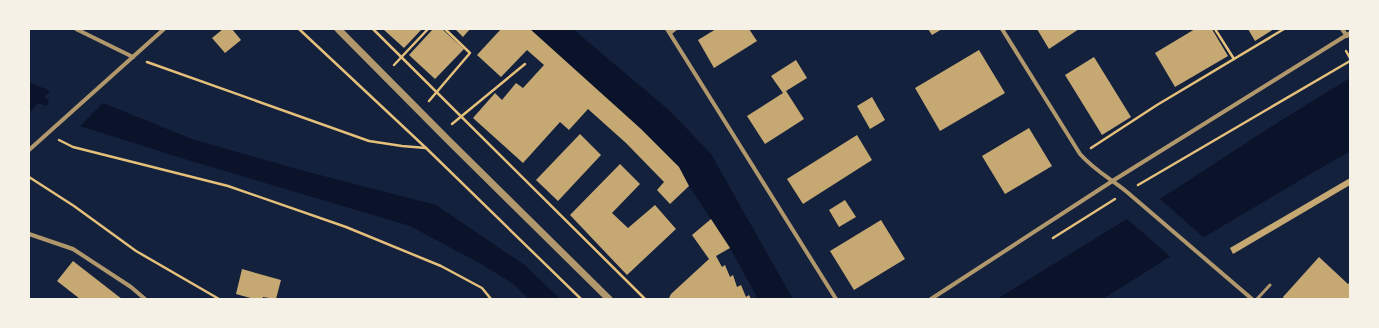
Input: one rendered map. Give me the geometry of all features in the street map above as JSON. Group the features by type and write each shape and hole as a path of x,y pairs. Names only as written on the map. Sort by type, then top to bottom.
{"street":[{"path":"76,29 133,57"},
{"path":"29,150 164,29"},
{"path":"338,29 609,299"},
{"path":"675,29 668,31 836,299"},
{"path":"1002,29 1080,154 1090,165 1114,180 1252,299"},
{"path":"931,299 1114,180 1348,35 1342,29"},
{"path":"29,234 73,249 131,287 145,299"}],"lane":[{"path":"1257,299 1270,284"}],"path":[{"path":"299,29 426,148 581,299"},
{"path":"373,29 645,299"},
{"path":"384,76 428,29"},
{"path":"419,111 470,53 445,29"},
{"path":"1214,29 1234,59"},
{"path":"1080,154 1284,29"},
{"path":"133,57 369,141 426,148"},
{"path":"1046,242 1157,173 1350,61"},
{"path":"442,134 460,116 525,64"},
{"path":"46,135 74,147 228,186 346,227 441,266 482,288 491,299"},
{"path":"29,178 74,206 136,251 219,299"}],"water":[{"path":"530,29 573,29 670,111 711,154 793,299 758,299 730,248 689,186 679,167 641,129"},
{"path":"1350,78 1350,151 1163,261 1103,299 997,299 1177,188 1272,126"},
{"path":"29,82 50,91 29,113"},
{"path":"103,103 192,139 308,172 436,205 526,266 560,299 529,299 512,283 481,264 410,226 181,158 80,126"}],"pier":[{"path":"1158,197 1205,239 1172,258 1125,217"}],"building":[{"path":"223,29 232,29 241,40 225,53 212,38"},
{"path":"383,29 422,29 404,48"},
{"path":"433,29 442,29 464,49 435,79 409,55"},
{"path":"455,29 470,29 463,37"},
{"path":"501,29 530,29 641,129 679,167 689,186 670,204 657,190 664,182 626,143 588,109 569,130 560,122 523,163 473,118 495,93 502,100 516,83 523,88 544,65 527,50 501,77 477,55"},
{"path":"716,29 749,29 757,41 714,68 698,40"},
{"path":"928,29 942,29 932,35"},
{"path":"1037,29 1079,29 1049,49"},
{"path":"1195,29 1212,29 1228,56 1175,87 1155,53"},
{"path":"1248,29 1274,29 1255,41"},
{"path":"979,50 1005,93 940,131 915,88"},
{"path":"1094,57 1131,117 1102,135 1065,75"},
{"path":"796,60 807,78 786,91 804,119 765,144 747,116 783,93 771,76"},
{"path":"872,97 885,120 870,129 857,106"},
{"path":"1029,128 1052,166 1005,194 982,156"},
{"path":"580,134 601,155 558,201 536,180"},
{"path":"857,135 872,160 803,204 787,179"},
{"path":"620,164 640,184 612,213 628,228 655,205 676,229 627,275 570,215"},
{"path":"1350,178 1350,185 1233,254 1230,248"},
{"path":"845,200 856,217 839,227 829,210"},
{"path":"711,219 730,248 716,256 722,267 725,265 730,277 733,275 737,287 741,285 746,297 749,295 751,299 669,298 671,294 709,259 692,235"},
{"path":"881,220 905,259 854,290 830,251"},
{"path":"1319,257 1348,284 1350,282 1350,299 1284,299 1283,297"},
{"path":"73,261 122,299 80,299 57,281"},
{"path":"242,269 281,280 276,299 263,297 262,299 254,299 236,294"}],"waterway":[{"path":"29,95 45,102"}]}
